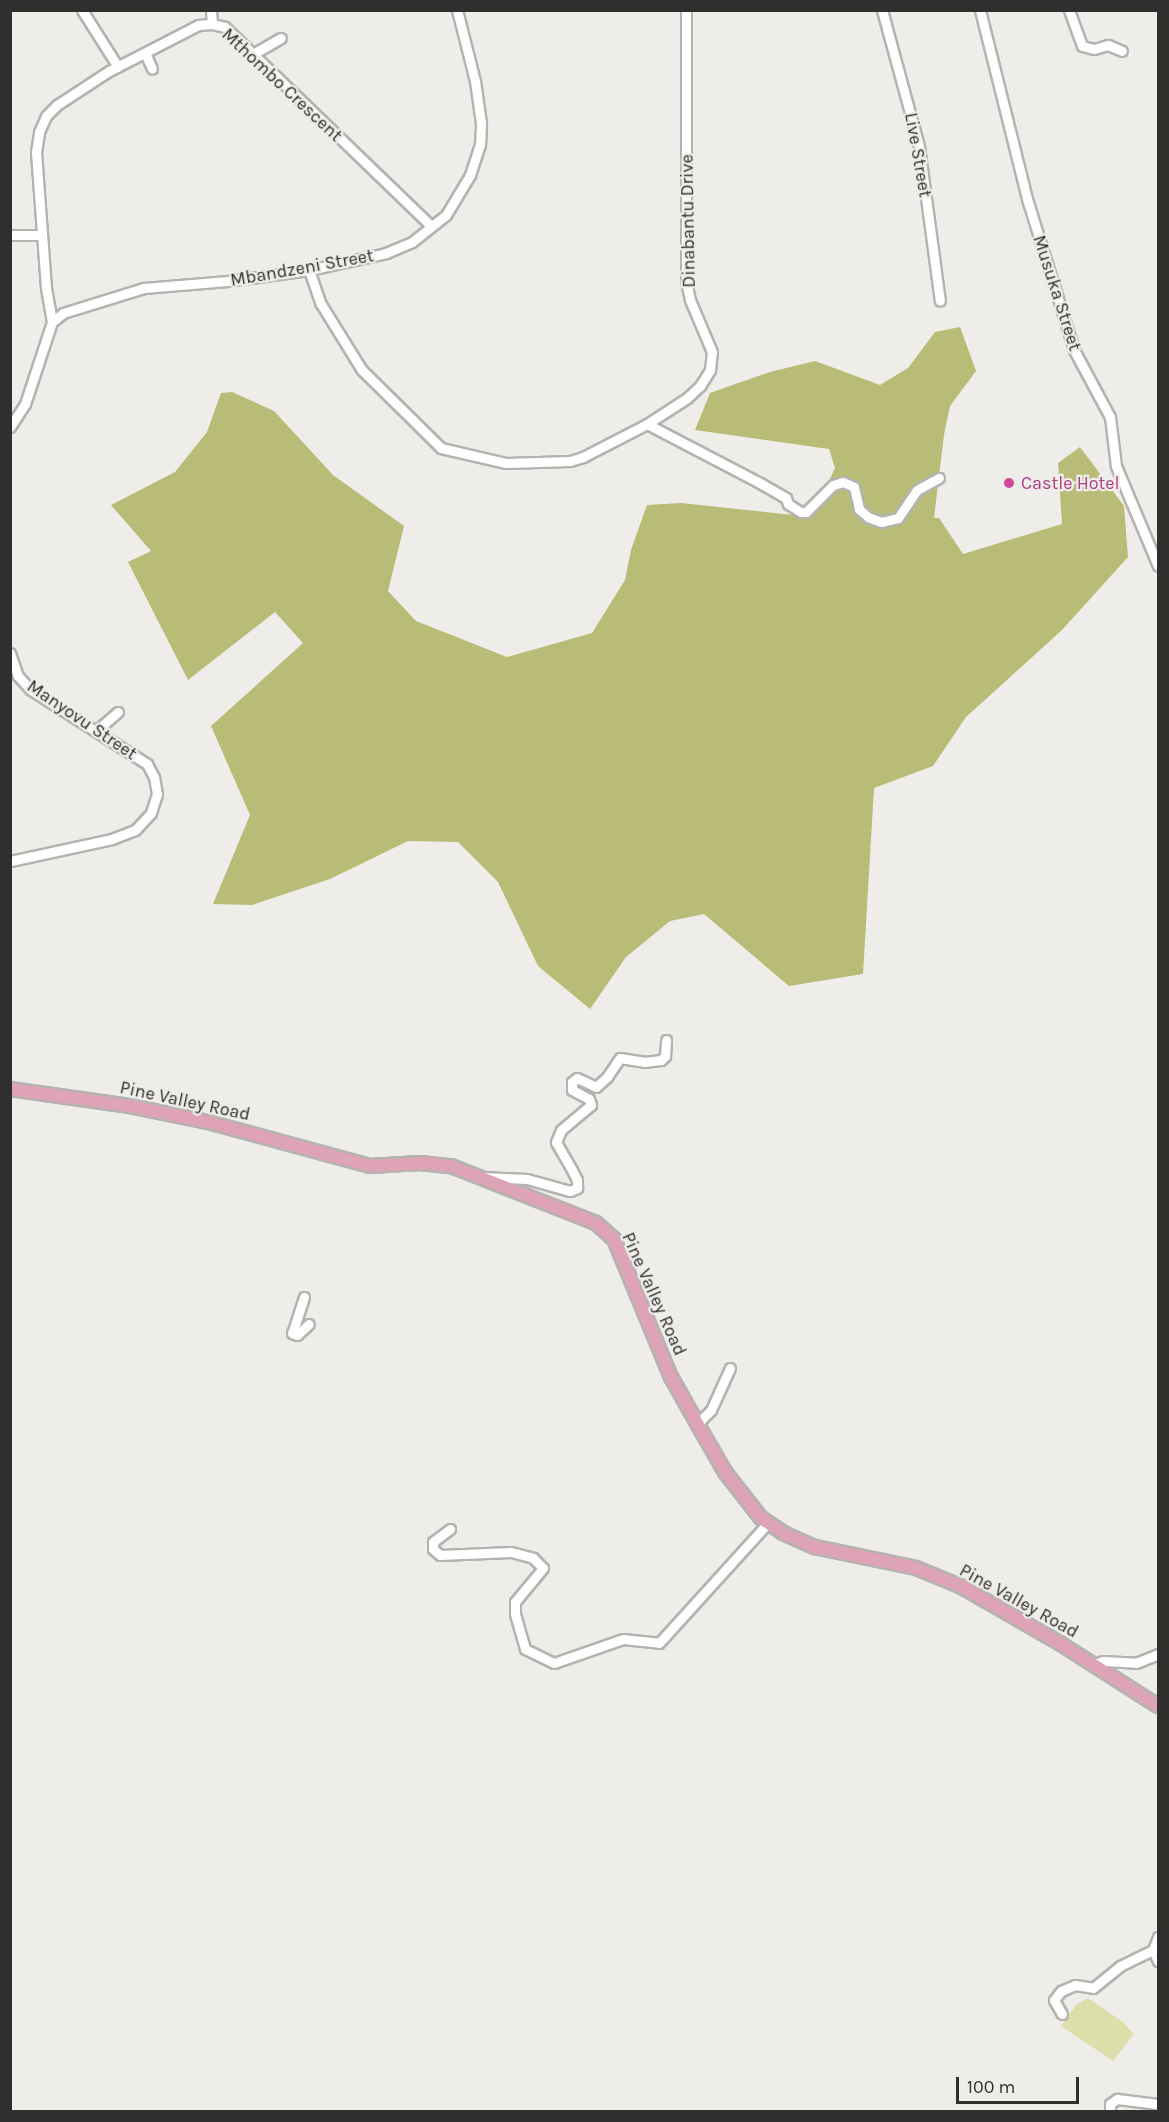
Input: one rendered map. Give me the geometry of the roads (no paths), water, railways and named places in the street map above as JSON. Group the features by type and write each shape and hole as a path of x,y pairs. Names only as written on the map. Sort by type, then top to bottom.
{"main road":[{"name":"Pine Valley Road","path":"10,1089 130,1106 208,1122 370,1166 420,1163 451,1166 596,1223 614,1239 671,1377 697,1424 725,1472 761,1518 783,1533 815,1547 916,1568 962,1587 1094,1664 1158,1706"}],"street":[{"path":"82,10 118,67"},
{"path":"211,10 212,24"},
{"name":"Mbandzeni Street","path":"52,322 77,306 144,288 228,281 309,270 386,253 412,242 446,215 470,175 480,144 481,123 475,81 457,10"},
{"name":"Dinabantu Drive","path":"309,270 321,304 362,370 441,448 506,463 570,461 647,424 687,398 700,386 710,370 712,352 690,300 686,281 686,10"},
{"name":"Live Street","path":"882,10 919,146 940,301"},
{"name":"Musuka Street","path":"980,10 1028,202 1074,350 1110,417 1116,466 1158,566"},
{"path":"1069,10 1082,46 1087,49 1108,45 1122,51"},
{"name":"Mthombo Crescent","path":"52,322 41,236 36,152 39,132 46,116 57,105 118,67 198,25 212,24 225,27 431,226"},
{"path":"253,54 281,38"},
{"path":"145,53 152,69"},
{"path":"10,235 41,236"},
{"path":"10,426 25,404 52,322"},
{"path":"647,424 760,483 786,498 788,504 801,512 806,512 833,485 843,482 854,487 859,509 868,517 881,522 898,518 917,490 939,478"},
{"name":"Manyovu Street","path":"10,653 18,676 30,690 147,764 154,777 157,794 151,813 135,830 112,839 10,861"},
{"path":"96,731 118,712"},
{"path":"480,1177 527,1179 570,1191 577,1188 573,1170 556,1142 561,1130 591,1105 589,1099 572,1090 572,1082 577,1078 596,1087 607,1077 620,1058 644,1062 661,1060 665,1056 666,1040"},
{"path":"304,1297 292,1333 297,1335 309,1324"},
{"path":"697,1424 711,1410 730,1368"},
{"path":"450,1529 433,1542 432,1550 440,1555 511,1552 533,1558 543,1568 515,1602 515,1614 525,1649 554,1663 622,1639 659,1643 768,1523"},
{"path":"1094,1664 1102,1661 1136,1663 1158,1654"},
{"path":"1062,2014 1054,2000 1061,1991 1075,1985 1093,1989 1120,1966 1152,1950 1158,1937"},
{"path":"1152,1950 1158,1961"},
{"path":"1110,2112 1110,2104 1117,2099 1158,2104"}],"place":[{"name":"Castle Hotel","path":"1009,483"}]}
